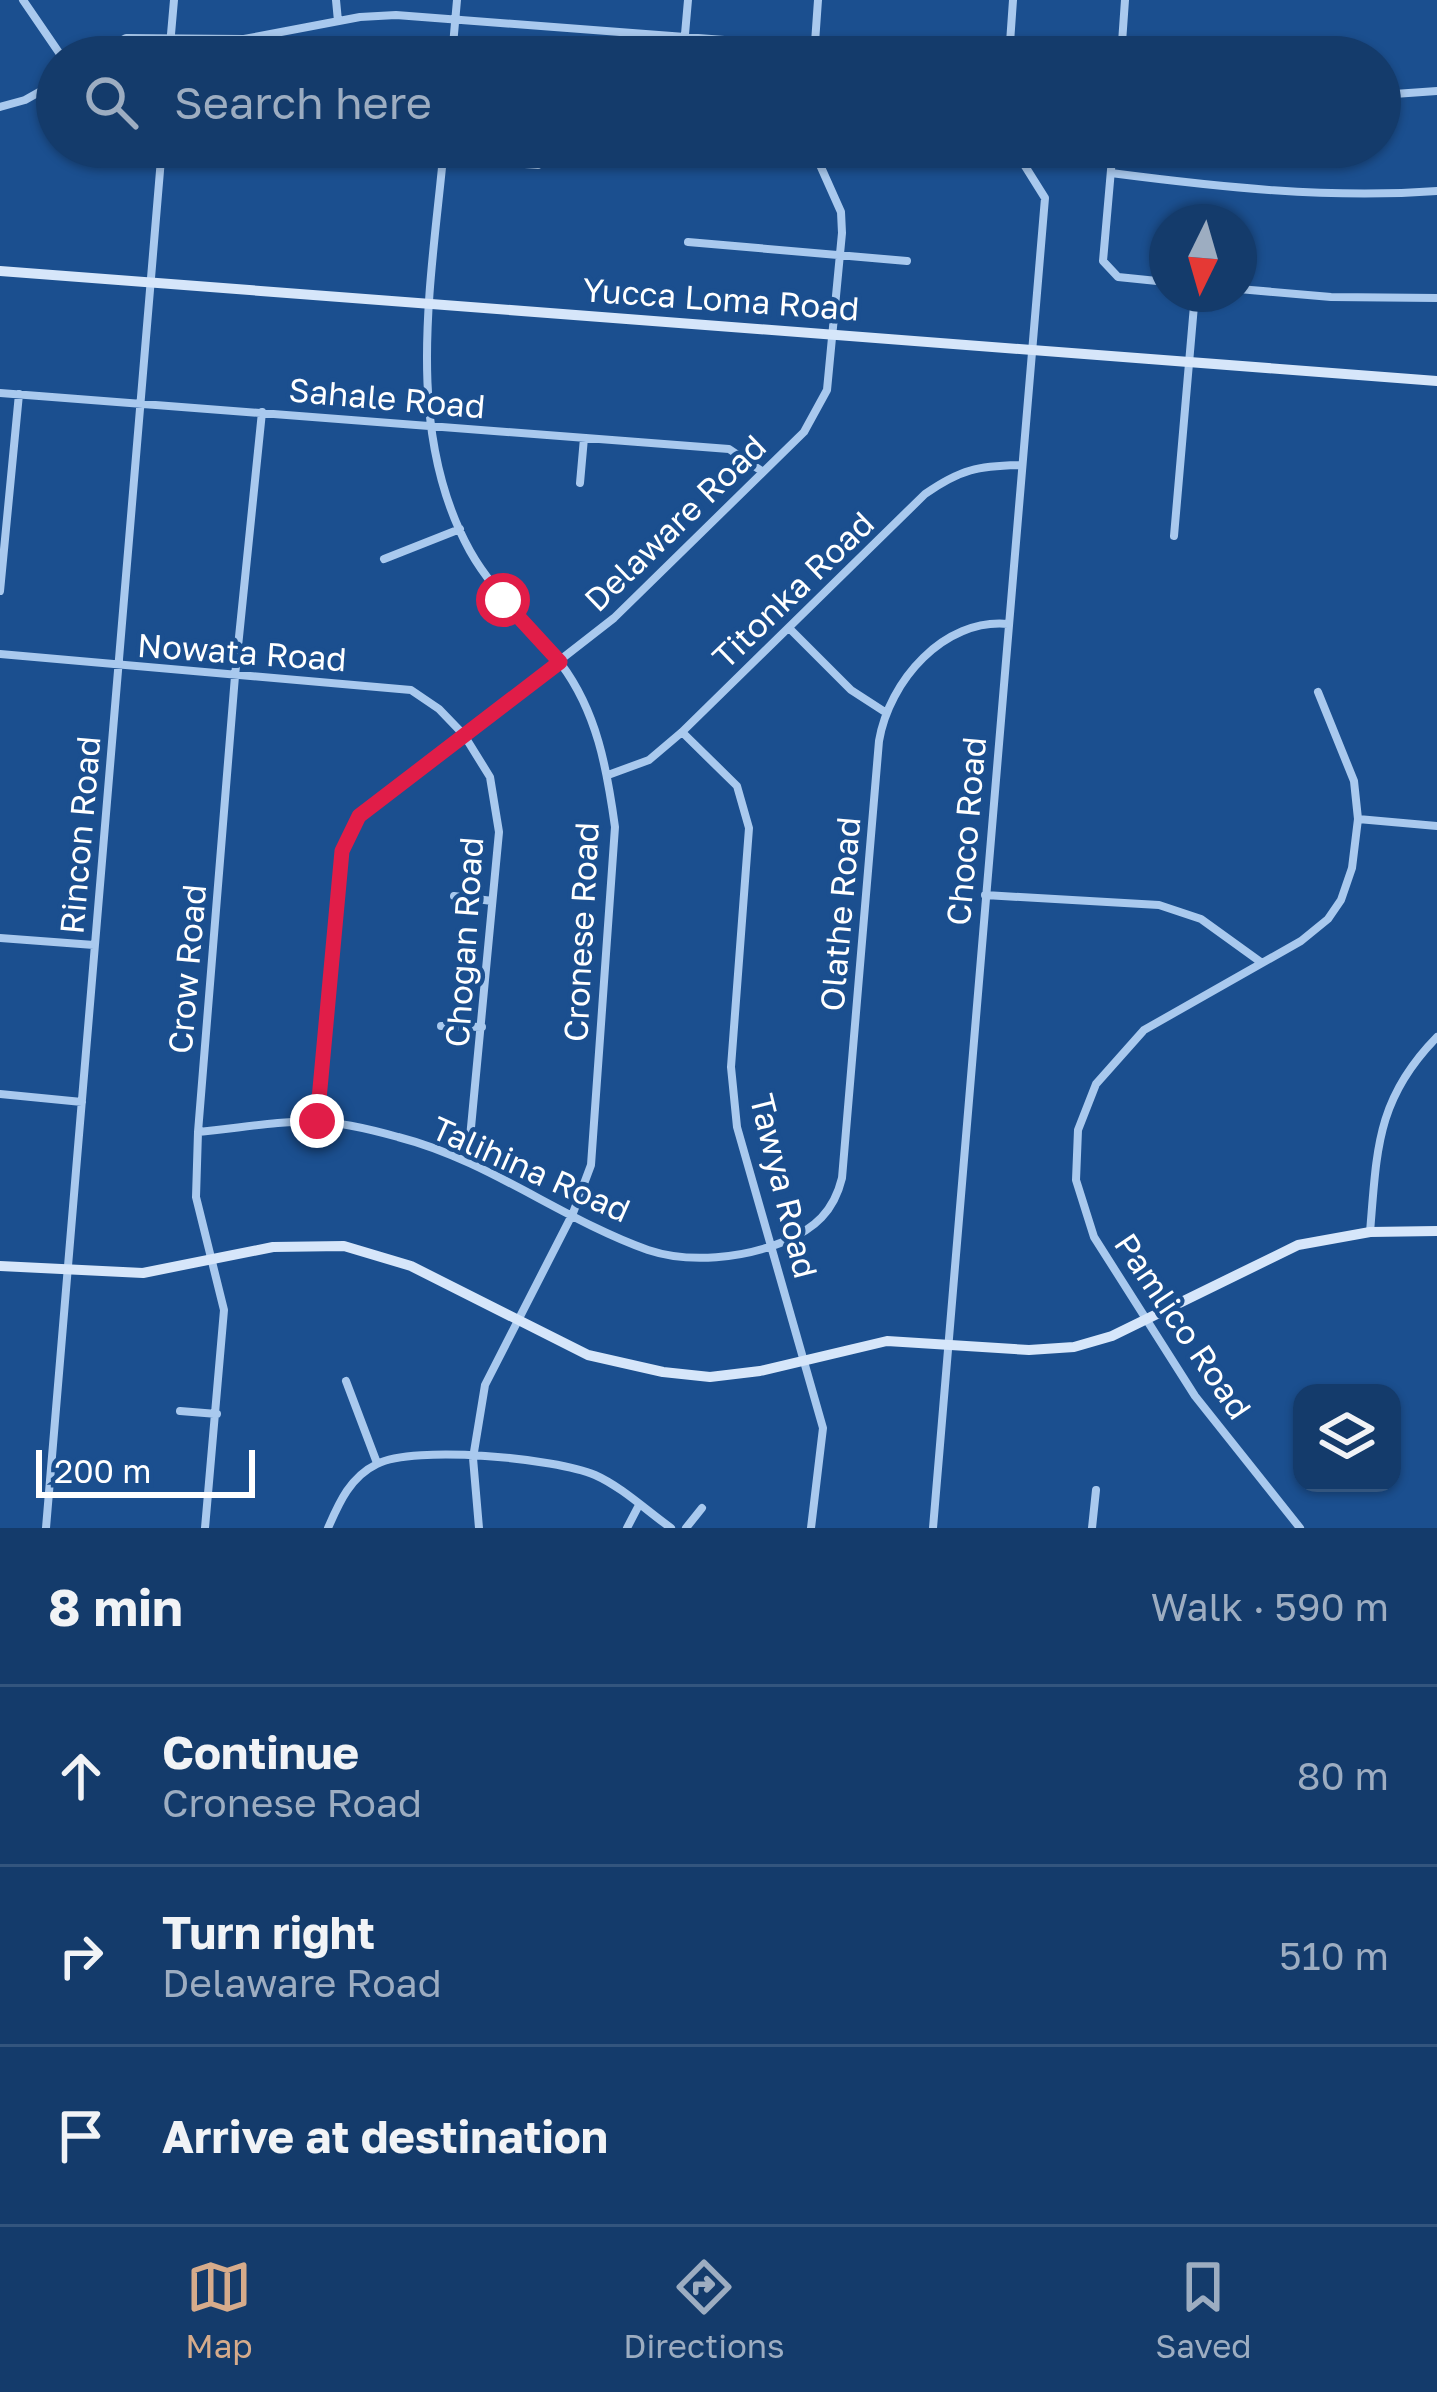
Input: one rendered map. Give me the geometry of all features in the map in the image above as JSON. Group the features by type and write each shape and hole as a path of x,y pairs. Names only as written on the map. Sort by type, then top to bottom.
{"street":[{"path":"23,0 48,36"},
{"path":"171,36 174,0"},
{"path":"336,0 338,21"},
{"path":"454,36 458,0"},
{"path":"260,36 396,15 684,36 688,0"},
{"path":"815,36 818,0"},
{"path":"1010,36 1013,0"},
{"path":"1122,36 1125,0"},
{"path":"1401,94 1437,91"},
{"path":"0,107 36,94"},
{"name":"Rincon Road","path":"46,1528 160,168"},
{"name":"Cronese Road","path":"442,168 426,383 441,480 460,530 503,600 560,662 588,707 608,775 615,826 592,1165 573,1213 484,1385 473,1458 479,1528"},
{"name":"Delaware Road","path":"317,1121 342,851 359,816 614,618 804,432 827,390 835,335 841,212 821,168"},
{"name":"Choco Road","path":"932,1528 1046,198 1026,168"},
{"path":"1111,168 1103,261 1118,277 1149,280"},
{"path":"1111,173 1214,186 1367,195 1437,191"},
{"path":"688,242 907,261"},
{"name":"Yucca Loma Road","path":"0,271 1437,381"},
{"path":"1257,291 1437,298"},
{"path":"1174,536 1194,312"},
{"name":"Sahale Road","path":"0,393 729,449 763,472"},
{"path":"0,591 19,394"},
{"name":"Crow Road","path":"206,1528 224,1310 196,1197 198,1132 262,412"},
{"path":"580,483 584,438"},
{"name":"Titonka Road","path":"608,775 649,760 682,732 925,494 953,474 979,466 1021,465"},
{"path":"384,559 460,530"},
{"name":"Olathe Road","path":"771,1247 819,1222 833,1203 842,1178 885,712 909,675 952,634 985,622 1009,624"},
{"path":"789,628 851,690 885,712"},
{"name":"Nowata Road","path":"0,654 411,690 439,709 464,735"},
{"name":"Pamlico Road","path":"1300,1528 1195,1396 1094,1237 1076,1180 1078,1130 1096,1084 1144,1030 1301,941 1328,919 1341,900 1352,868 1358,819 1354,782 1318,692"},
{"name":"Tawya Road","path":"682,732 737,786 749,828 731,1067 737,1126 823,1428 812,1528"},
{"name":"Chogan Road","path":"464,735 490,777 499,832 469,1159"},
{"path":"1358,819 1437,826"},
{"path":"985,895 1159,905 1202,919 1262,963"},
{"path":"454,896 492,901"},
{"path":"0,938 94,945"},
{"path":"441,1026 482,1027"},
{"path":"1370,1232 1378,1142 1395,1088 1437,1037"},
{"path":"0,1094 82,1102"},
{"name":"Talihina Road","path":"198,1132 317,1121 397,1136 469,1159 651,1251 706,1258 771,1247"},
{"path":"0,1266 143,1273 273,1246 344,1246 412,1266 588,1354 663,1372 710,1377 760,1371 887,1341 1059,1349 1112,1336 1298,1245 1370,1232 1437,1231"},
{"path":"346,1381 377,1463"},
{"path":"180,1411 217,1414"},
{"path":"328,1528 346,1489 377,1463 421,1454 513,1458 576,1470 596,1476 671,1528"},
{"path":"1092,1528 1096,1490"},
{"path":"627,1528 639,1505"},
{"path":"686,1528 703,1508"}],"route":[{"path":"317,1121 342,851 359,816 560,662 503,600"}]}
